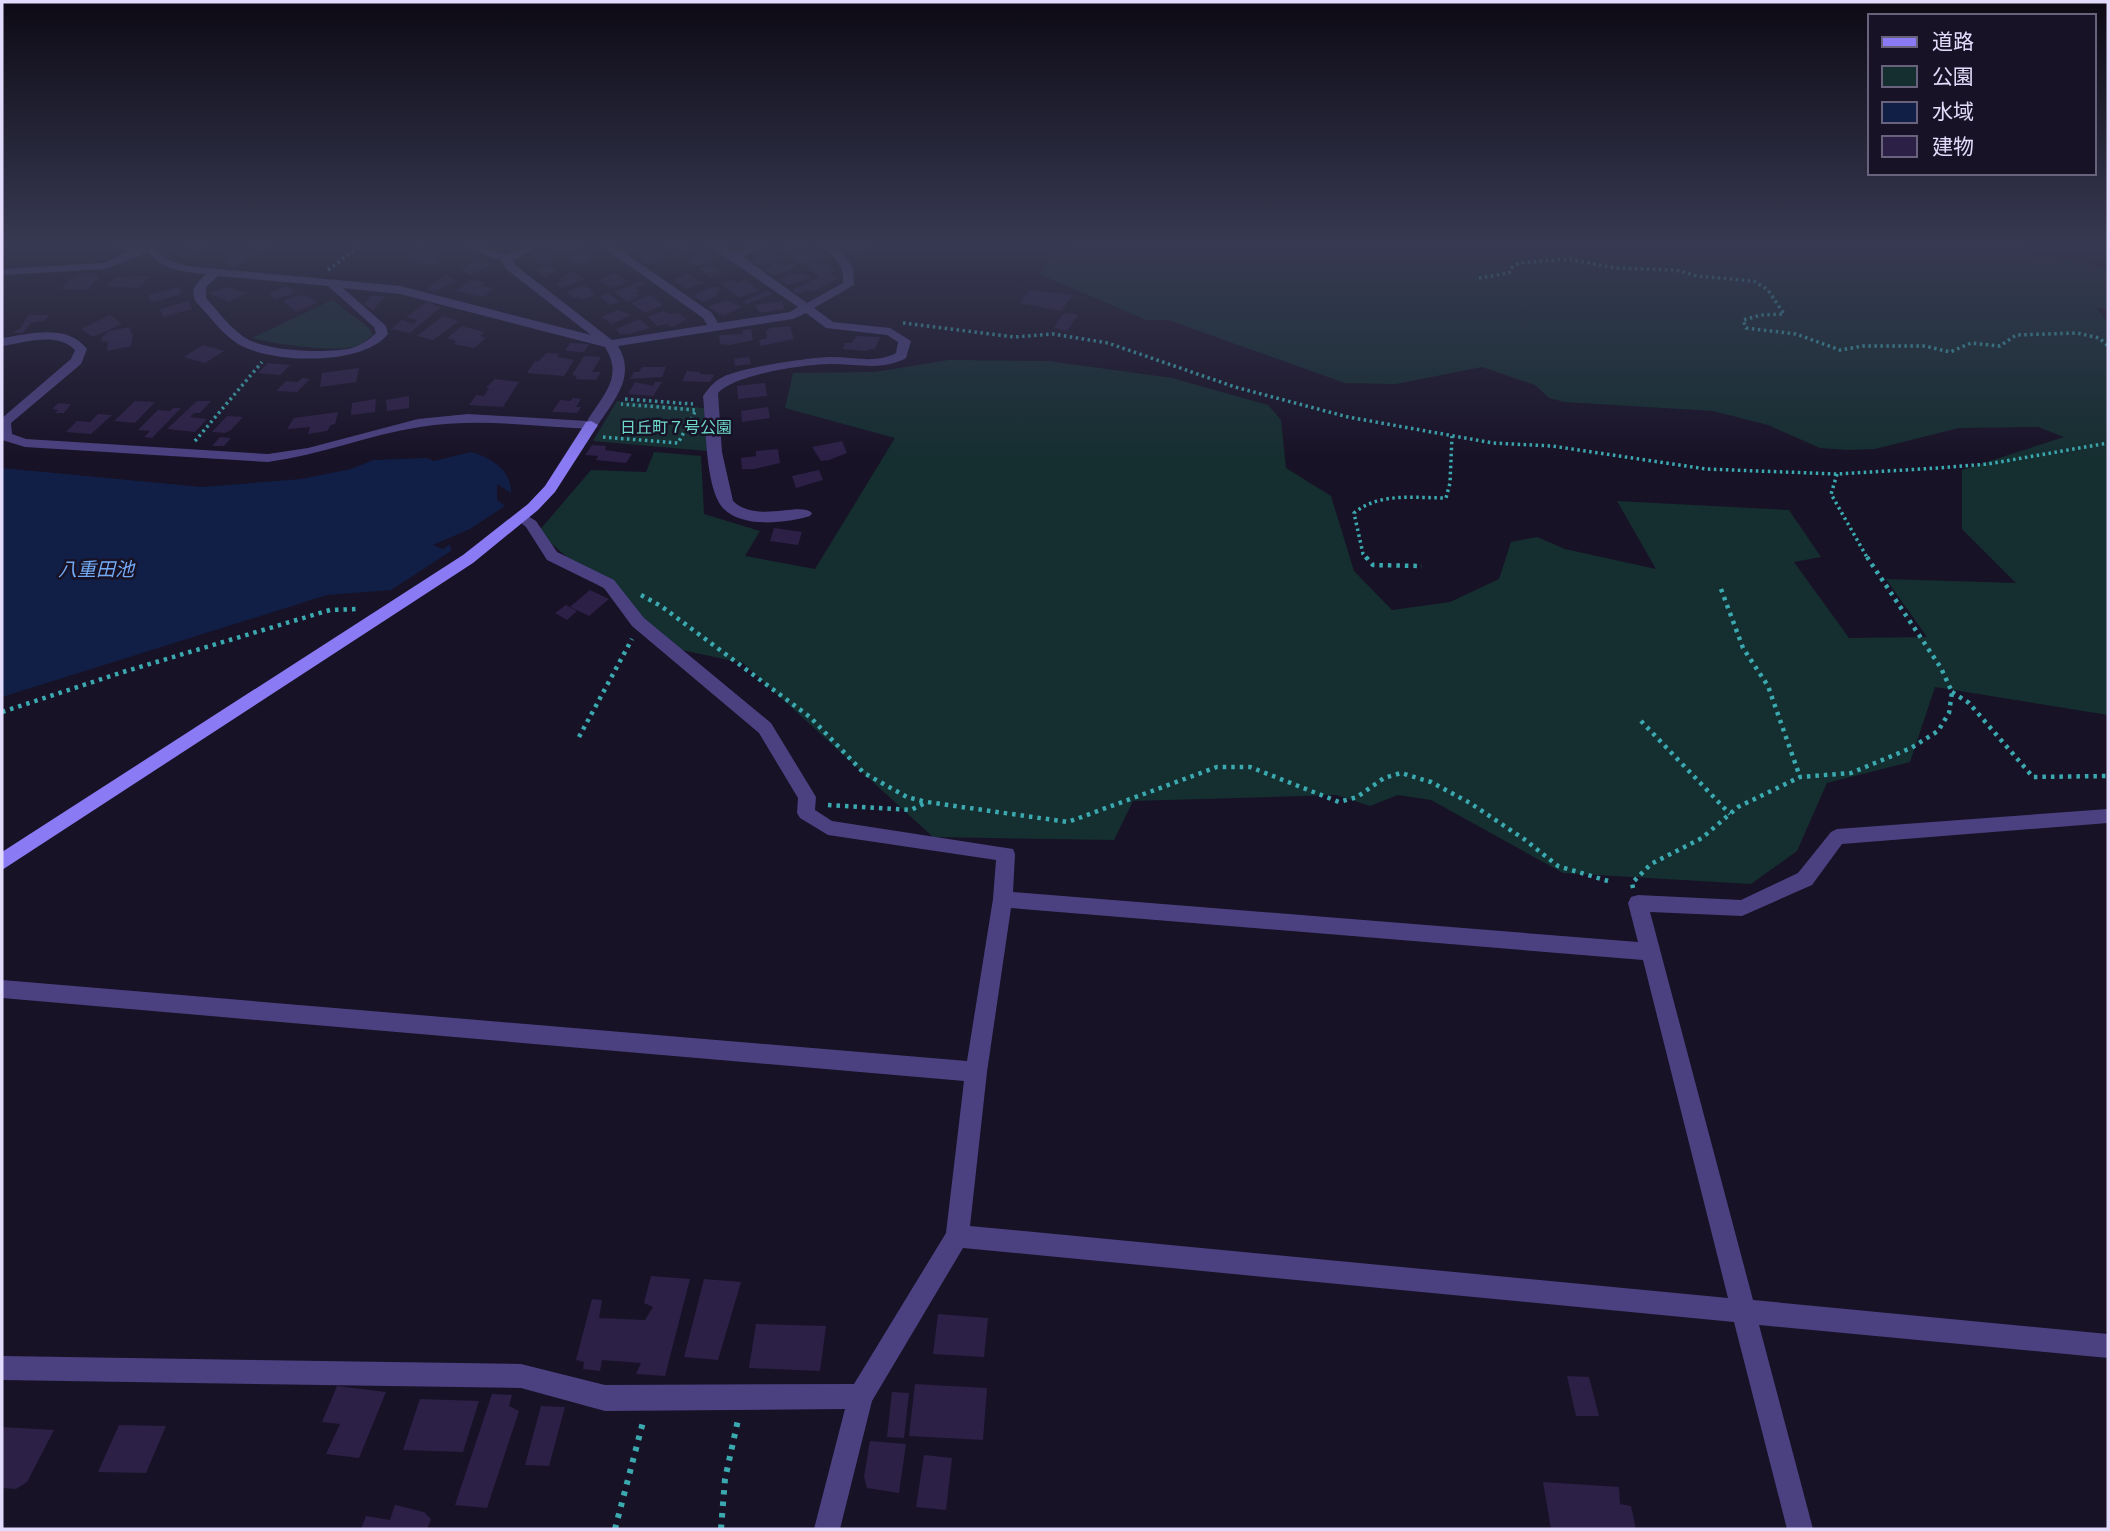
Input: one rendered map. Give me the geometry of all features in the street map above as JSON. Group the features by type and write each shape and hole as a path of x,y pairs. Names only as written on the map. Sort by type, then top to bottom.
{"street":[{"path":"218,316 243,341 273,349 343,353 356,351 382,334 380,326 368,316"},
{"path":"503,316 610,344 783,316"},
{"path":"2,862 468,559 521,517 559,477 599,426 606,402 621,370 621,363 610,344 574,316"},
{"path":"708,316 713,327"},
{"path":"805,513 759,516 734,510 727,505 723,496 711,406 712,391 720,383 733,377 826,360 880,363 897,359 905,350 905,341 897,334 830,325 817,316"},
{"path":"2,342 61,337 71,339 81,349 77,361 5,422 3,431 13,441 268,458 308,452 418,423 468,418 599,426"},
{"path":"521,517 531,524 552,556 609,584 638,622 765,728 807,797 806,813 828,828 1006,854 1003,899 976,1072 957,1236 861,1396 827,1529"},
{"path":"1800,1529 1638,904 1742,908 1805,879 1837,837 2108,816"},
{"path":"1003,899 1651,952"},
{"path":"2,989 976,1072"},
{"path":"957,1236 2108,1346"},
{"path":"2,1367 521,1376 606,1398 861,1396"}],"path":[{"path":"1756,316 1743,320 1746,328 1797,334 1840,350 1863,346 1915,346 1950,352 1971,343 2000,346 2016,335 2077,333 2099,338 2108,346"},
{"path":"894,321 1014,337 1053,334 1108,343 1196,374 1360,420 1493,443 1552,446 1706,469 1837,474 1988,464 2108,443"},
{"path":"185,452 273,349"},
{"path":"606,402 711,406"},
{"path":"599,426 600,437 678,443 696,410 621,404 619,408 606,402"},
{"path":"1422,566 1373,565 1363,554 1354,513 1363,504 1380,499 1446,498 1450,483 1452,436"},
{"path":"1638,904 1632,883 1651,864 1702,838 1730,814 1800,777 1851,773 1911,748 1938,731 1950,713 1952,692 1941,668 1853,538 1831,494 1837,474"},
{"path":"609,584 626,586 690,628 810,717 864,773 907,797 1068,822 1217,767 1250,767 1339,802 1354,801 1385,777 1410,774 1442,786 1536,848 1552,863 1608,881"},
{"path":"1721,589 1743,648 1768,686 1800,777"},
{"path":"2,712 123,672 330,610 349,608 379,617"},
{"path":"579,737 617,663 636,634 638,622"},
{"path":"1952,692 1969,703 2033,777 2108,776"},
{"path":"1641,721 1730,814"},
{"path":"807,797 823,804 911,810 927,802"},
{"path":"721,1529 724,1479 744,1397"},
{"path":"615,1529 649,1398"}],"green space":[{"path":"297,316 354,316 369,328 373,335 359,345 337,349 252,338"},
{"path":"1138,316 2103,316 2108,324 2108,715 1935,687 1910,762 1827,783 1797,851 1751,884 1563,873 1431,800 1398,795 1370,806 1336,795 1133,801 1114,840 933,837 743,663 672,648 538,532 591,470 646,472 654,452 701,456 704,514 760,531 745,556 815,569 895,438 785,408 793,373 875,372 949,360 1048,361 1172,378 1268,405 1281,420 1286,468 1331,496 1354,571 1392,610 1450,602 1499,579 1511,542 1537,537 1565,549 1656,569 1617,501 1789,510 1821,557 1794,562 1849,638 1927,637 1886,579 2016,583 1962,529 1962,470 2064,437 2038,427 1959,428 1875,449 1820,448 1768,425 1713,411 1564,402 1549,398 1535,385 1482,367 1396,384 1345,383 1168,320 1146,320"},
{"name":"日丘町７号公園","path":"617,401 704,408 707,451 593,441"}],"water":[{"name":"八重田池","path":"471,452 492,461 504,471 511,493 497,484 497,500 505,506 470,529 433,545 443,549 450,544 451,551 391,590 327,595 2,697 2,468 202,487 301,479 351,469 373,460 427,458 434,461"}],"building":[{"path":"28,316 48,316 43,321 31,323 23,333 13,333"},
{"path":"107,316 112,316 122,324 93,337 81,329"},
{"path":"430,316 410,333 391,329 402,320 414,324 417,320 406,317"},
{"path":"442,316 459,321 433,340 417,336"},
{"path":"602,316 628,316 612,324"},
{"path":"683,316 687,319 672,327 667,324 657,326 648,317"},
{"path":"1061,316 1077,316 1067,331 1054,328"},
{"path":"640,319 650,328 629,334 620,334 616,329"},
{"path":"462,326 484,332 480,336 486,338 474,348 454,344 456,341 447,338"},
{"path":"790,326 794,339 761,346 759,340 767,338 766,331 770,328"},
{"path":"130,327 133,334 131,346 107,351 108,342 101,341 102,337 109,331"},
{"path":"751,329 753,340 730,345 720,344 719,335 743,334 742,330"},
{"path":"857,336 880,337 875,349 843,349 845,343 851,343"},
{"path":"570,343 589,344 584,352 565,351"},
{"path":"203,345 224,351 205,363 184,357"},
{"path":"546,353 559,354 557,357 574,360 564,376 527,373 535,361 538,362"},
{"path":"584,356 601,357 592,372 601,372 596,380 575,379 577,376 572,375"},
{"path":"749,357 751,364 735,366 734,359"},
{"path":"268,363 290,365 280,375 258,373"},
{"path":"642,367 666,367 662,377 630,379 634,372 639,372"},
{"path":"359,368 356,382 320,387 322,373"},
{"path":"687,371 714,375 710,382 682,381"},
{"path":"302,378 310,379 297,392 276,391 286,381 298,382"},
{"path":"495,379 519,382 503,407 469,405 476,395 484,396 489,388 486,388"},
{"path":"635,382 653,386 655,382 662,382 653,396 628,394"},
{"path":"765,383 767,396 738,399 737,386"},
{"path":"409,396 409,408 387,411 386,400"},
{"path":"573,398 581,399 576,407 581,407 577,413 552,412 560,400 570,401"},
{"path":"376,399 375,412 351,415 352,403"},
{"path":"135,401 155,402 135,423 114,421"},
{"path":"197,401 211,401 200,413 194,413 190,417 207,419 195,432 167,429"},
{"path":"58,403 71,404 64,413 55,413 58,410 52,409"},
{"path":"768,407 770,418 742,422 741,411"},
{"path":"173,408 181,408 152,438 144,437 150,431 138,430 158,410 170,411"},
{"path":"338,412 335,424 327,431 308,434 310,427 287,429 294,418"},
{"path":"98,414 112,415 91,434 66,432 77,421 90,422"},
{"path":"227,416 243,417 225,433 212,432"},
{"path":"220,437 231,438 224,446 212,446"},
{"path":"842,441 847,453 829,460 821,461 812,447"},
{"path":"592,445 632,454 626,463 596,460 598,456 585,455"},
{"path":"778,449 780,463 742,469 741,458 756,456 756,451"},
{"path":"819,470 823,480 796,488 792,476"},
{"path":"774,528 802,532 798,545 770,541"},
{"path":"590,590 609,599 589,616 570,607"},
{"path":"566,605 577,611 567,620 555,613"},
{"path":"651,1276 690,1279 665,1376 636,1374 641,1363 602,1360 600,1371 583,1369 584,1362 576,1360 592,1299 602,1300 599,1318 645,1320 653,1307 644,1303"},
{"path":"704,1279 741,1282 718,1360 684,1357"},
{"path":"938,1314 988,1318 984,1357 933,1354"},
{"path":"756,1324 826,1326 820,1371 749,1368"},
{"path":"1567,1376 1589,1377 1599,1416 1576,1416"},
{"path":"915,1384 987,1388 983,1440 909,1436"},
{"path":"337,1386 386,1392 359,1458 326,1454 340,1424 322,1422"},
{"path":"892,1392 909,1393 904,1438 887,1437"},
{"path":"492,1394 512,1395 509,1406 519,1411 487,1508 455,1505"},
{"path":"420,1399 479,1401 463,1452 403,1450"},
{"path":"541,1406 565,1407 549,1466 525,1465"},
{"path":"119,1425 166,1426 146,1473 98,1472"},
{"path":"2,1427 54,1430 27,1482 16,1489 2,1488"},
{"path":"870,1441 906,1444 899,1493 867,1488 864,1477"},
{"path":"924,1455 952,1458 946,1510 916,1507"},
{"path":"1543,1482 1619,1487 1620,1504 1631,1506 1636,1529 1551,1529"},
{"path":"395,1505 424,1512 431,1519 427,1529 361,1529 366,1516 390,1520"}]}
